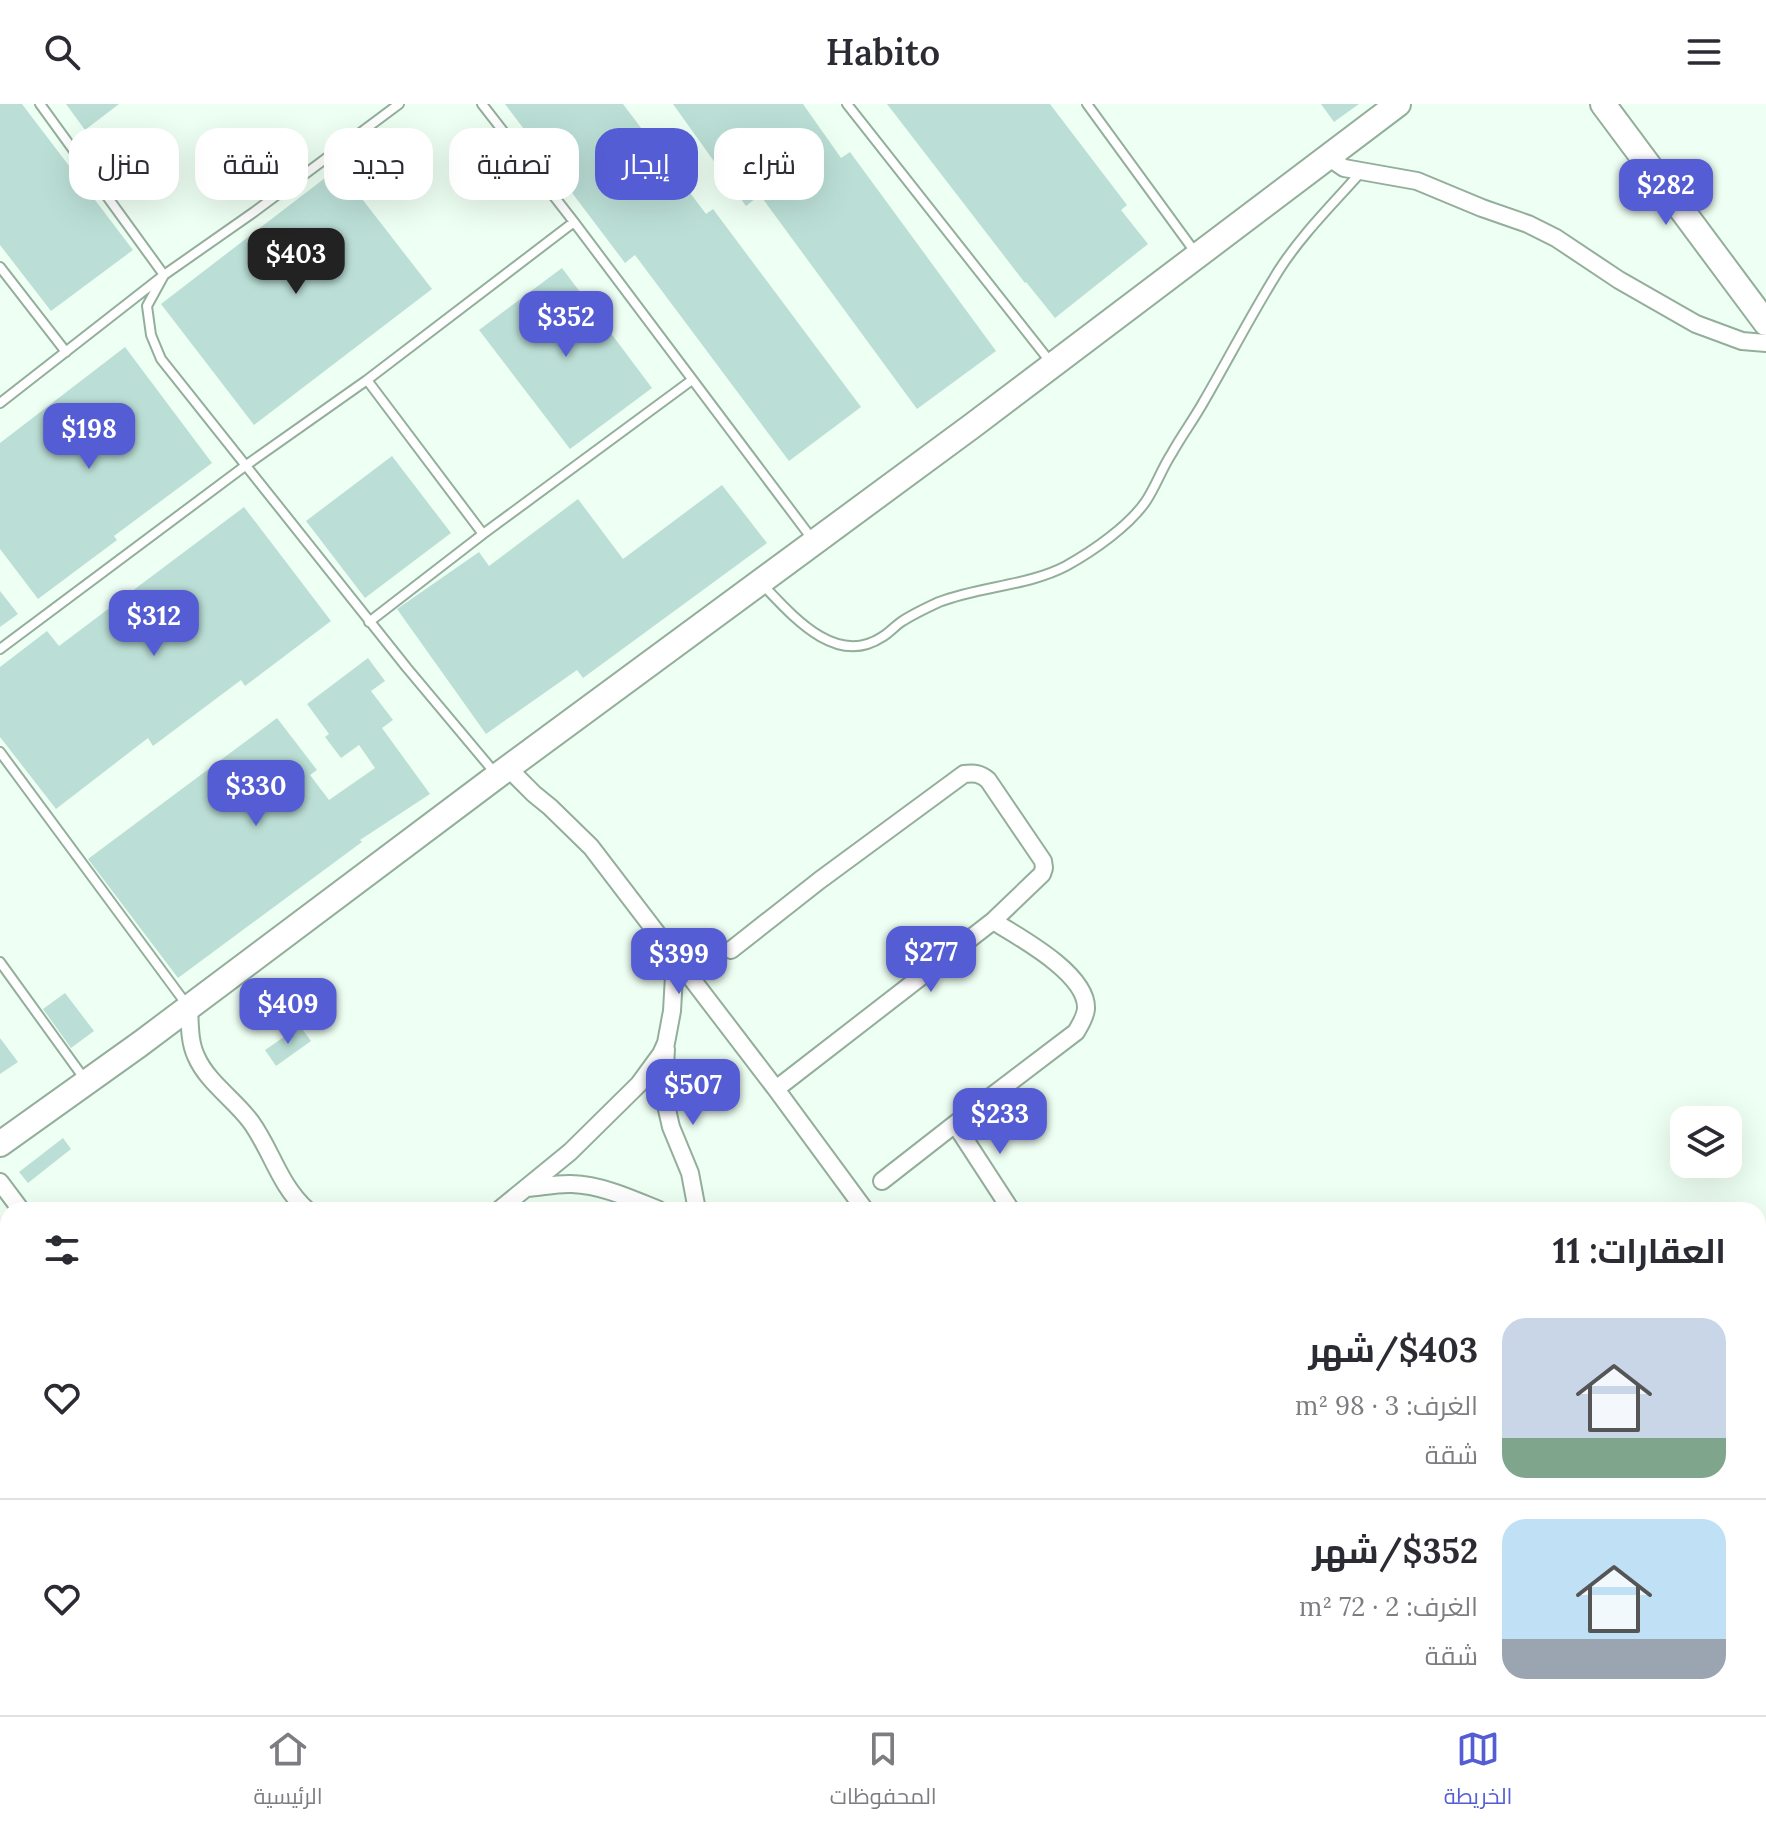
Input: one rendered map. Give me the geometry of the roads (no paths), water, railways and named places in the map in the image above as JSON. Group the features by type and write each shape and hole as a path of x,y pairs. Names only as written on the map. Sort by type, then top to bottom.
{"main road":[{"path":"0,1144 1053,365 1398,104"},
{"path":"1603,104 1766,323"}],"street":[{"path":"1328,157 1344,168 1417,181 1528,224 1696,324 1742,341 1766,343"},
{"path":"503,772 550,807 591,847 859,1202"},
{"path":"731,950 964,774 982,775 988,780 1043,861 1042,874 993,921 776,1089"},
{"path":"882,1181 1076,1032 1083,1020 1086,1009 1084,996 1058,963 993,921"},
{"path":"675,958 664,1084 671,1127 690,1173 695,1202"},
{"path":"189,1007 196,1058 254,1126 283,1182 298,1202"},
{"path":"508,1202 570,1152 639,1084 666,1043"},
{"path":"955,1124 1006,1202"},
{"path":"0,1182 15,1202"},
{"path":"525,1188 572,1184 596,1187 640,1202"}],"lane":[{"path":"40,104 164,275"},
{"path":"0,403 164,275 399,104"},
{"path":"482,104 814,542"},
{"path":"847,104 1053,365"},
{"path":"1087,104 1198,256"},
{"path":"760,582 792,615 829,642 865,645 881,638 925,608 981,589 1042,576 1066,566 1094,548 1118,530 1145,502 1281,268 1300,241 1361,172"},
{"path":"0,649 245,466 367,380 574,222"},
{"path":"0,267 66,352"},
{"path":"164,275 147,306 151,335 161,359 369,622 503,772"},
{"path":"367,380 483,534"},
{"path":"369,622 692,380"},
{"path":"0,752 189,1007"},
{"path":"0,962 86,1081"}]}
